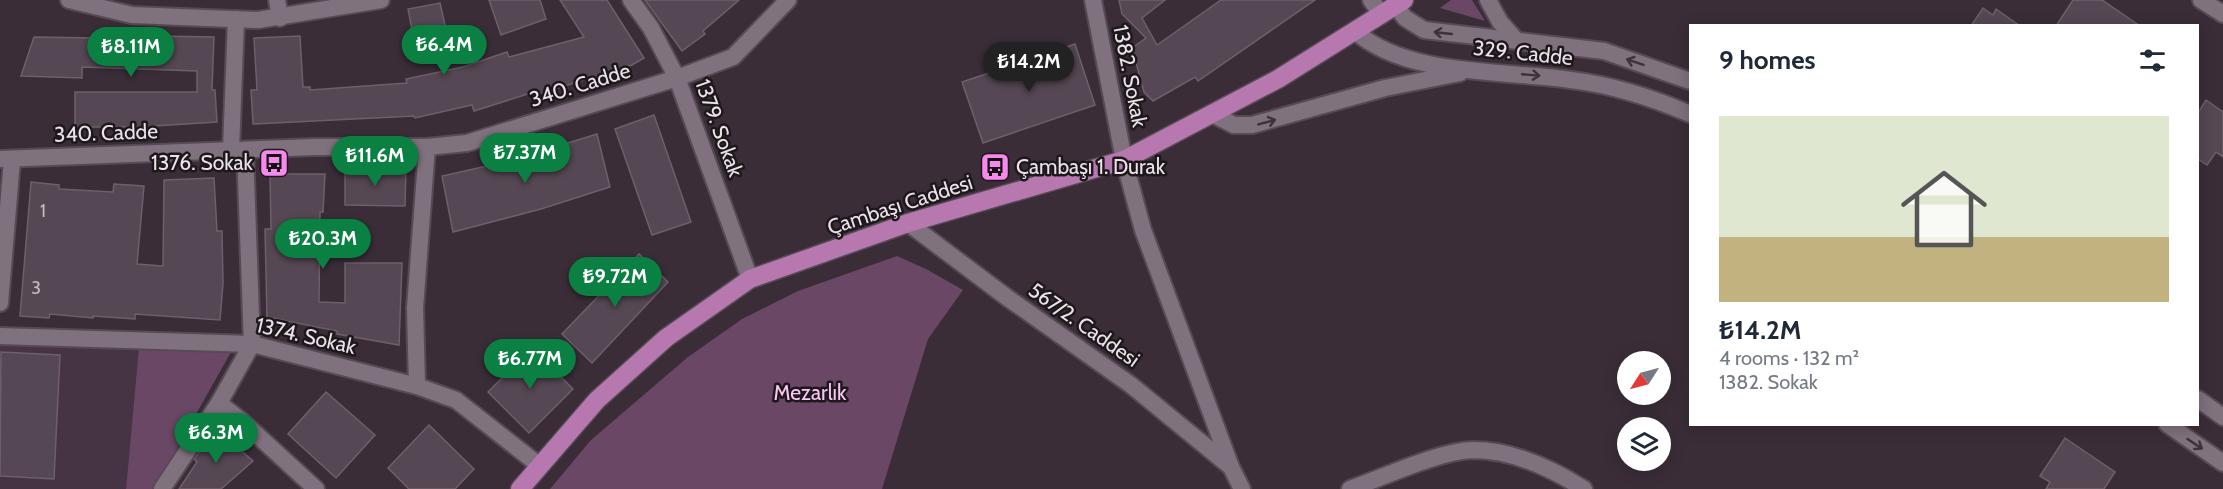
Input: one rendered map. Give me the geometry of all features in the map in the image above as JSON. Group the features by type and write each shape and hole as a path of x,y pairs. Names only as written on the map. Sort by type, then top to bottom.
{"main road":[{"name":"Çambaşı Caddesi","path":"520,489 597,400 666,338 750,279 908,223 1124,160 1278,79 1355,31 1388,5"}],"street":[{"path":"69,0 132,15 258,20 381,0"},
{"path":"277,0 280,18"},
{"name":"1379. Sokak","path":"631,0 651,28 677,78 750,279"},
{"name":"340. Cadde","path":"6,159 238,150 427,147 467,143 677,78 733,57 788,0"},
{"name":"1382. Sokak","path":"1093,0 1124,160 1143,230 1231,467 1242,489"},
{"name":"329. Cadde","path":"1488,0 1500,22 1517,40"},
{"path":"2201,0 2223,14"},
{"name":"329. Cadde","path":"1388,5 1424,30 1604,51 1689,81"},
{"path":"162,489 219,403 252,344 238,150 236,19"},
{"name":"329. Cadde","path":"1355,31 1366,41 1395,55 1447,67 1546,76 1609,87 1689,114"},
{"path":"1212,114 1234,125 1252,125 1407,82 1472,70"},
{"path":"417,386 415,308 427,147"},
{"path":"0,303 6,159"},
{"name":"567/2. Caddesi","path":"908,223 1005,296 1131,385 1231,467"},
{"name":"1374. Sokak","path":"0,336 252,344 417,386 456,400 540,466"},
{"path":"2199,400 2223,417"},
{"path":"219,403 316,489"},
{"path":"2170,426 2223,463"},
{"path":"1350,489 1442,455 1472,450 1500,452 1532,461 1584,489"}],"shaded area":[{"path":"0,341 139,347 126,489 0,489"}],"green space":[{"path":"1451,0 1472,0 1485,21 1440,8"},
{"name":"Mezarlık","path":"897,256 963,290 928,339 882,489 550,489 591,440 688,357 742,319 798,291"},
{"path":"139,347 231,352 154,489 126,489"}],"building":[{"path":"489,0 540,0 546,19 501,35"},
{"path":"560,0 607,0 644,58 632,65 584,80 535,95 534,92 474,111 472,105 415,118 414,116 253,124 251,90 257,90 254,38 300,36 303,87 310,87 310,90 407,83 406,79 463,67 507,52 509,57 584,37"},
{"path":"645,0 739,0 703,31 705,34 682,51"},
{"path":"1119,0 1165,0 1142,18 1157,45 1221,0 1315,0 1198,81 1195,77 1153,101 1144,92 1132,48 1146,38 1122,14"},
{"path":"2073,0 2102,0 2137,24 2057,24"},
{"path":"440,3 449,43 416,50 408,9"},
{"path":"1983,8 1993,15 1996,9 2017,24 1972,24"},
{"path":"98,35 214,37 212,90 215,90 217,122 138,127 75,127 75,92 197,92 197,71 82,67 82,78 21,76 34,37 98,38"},
{"path":"1075,44 1095,105 983,143 962,82"},
{"path":"2206,100 2223,112 2223,157 2216,152 2207,165 2199,160 2199,111"},
{"path":"654,115 691,222 652,235 615,129"},
{"path":"597,134 610,187 541,209 453,232 442,176 513,160"},
{"path":"345,168 406,169 405,206 345,205"},
{"path":"270,174 325,174 323,212 320,212 319,302 345,303 345,263 402,263 399,345 337,334 337,331 267,317 265,229 271,229"},
{"path":"214,178 217,231 222,231 223,283 220,320 135,314 135,319 50,314 49,318 20,316 31,182 59,185 59,189 113,192 114,184 144,186 137,264 163,266 164,180"},
{"path":"639,254 668,282 592,363 562,334"},
{"path":"532,348 573,389 529,433 488,392"},
{"path":"1,352 60,355 54,479 0,476"},
{"path":"326,392 375,435 336,478 288,434"},
{"path":"429,425 474,469 455,489 409,489 388,468"},
{"path":"216,429 253,461 221,489 179,489 197,462 194,459"},
{"path":"2065,438 2115,472 2104,489 2046,489 2050,482 2040,476"}],"place":[{"name":"1376. Sokak","path":"274,163"},
{"name":"Çambaşı 1. Durak","path":"995,167"}]}
